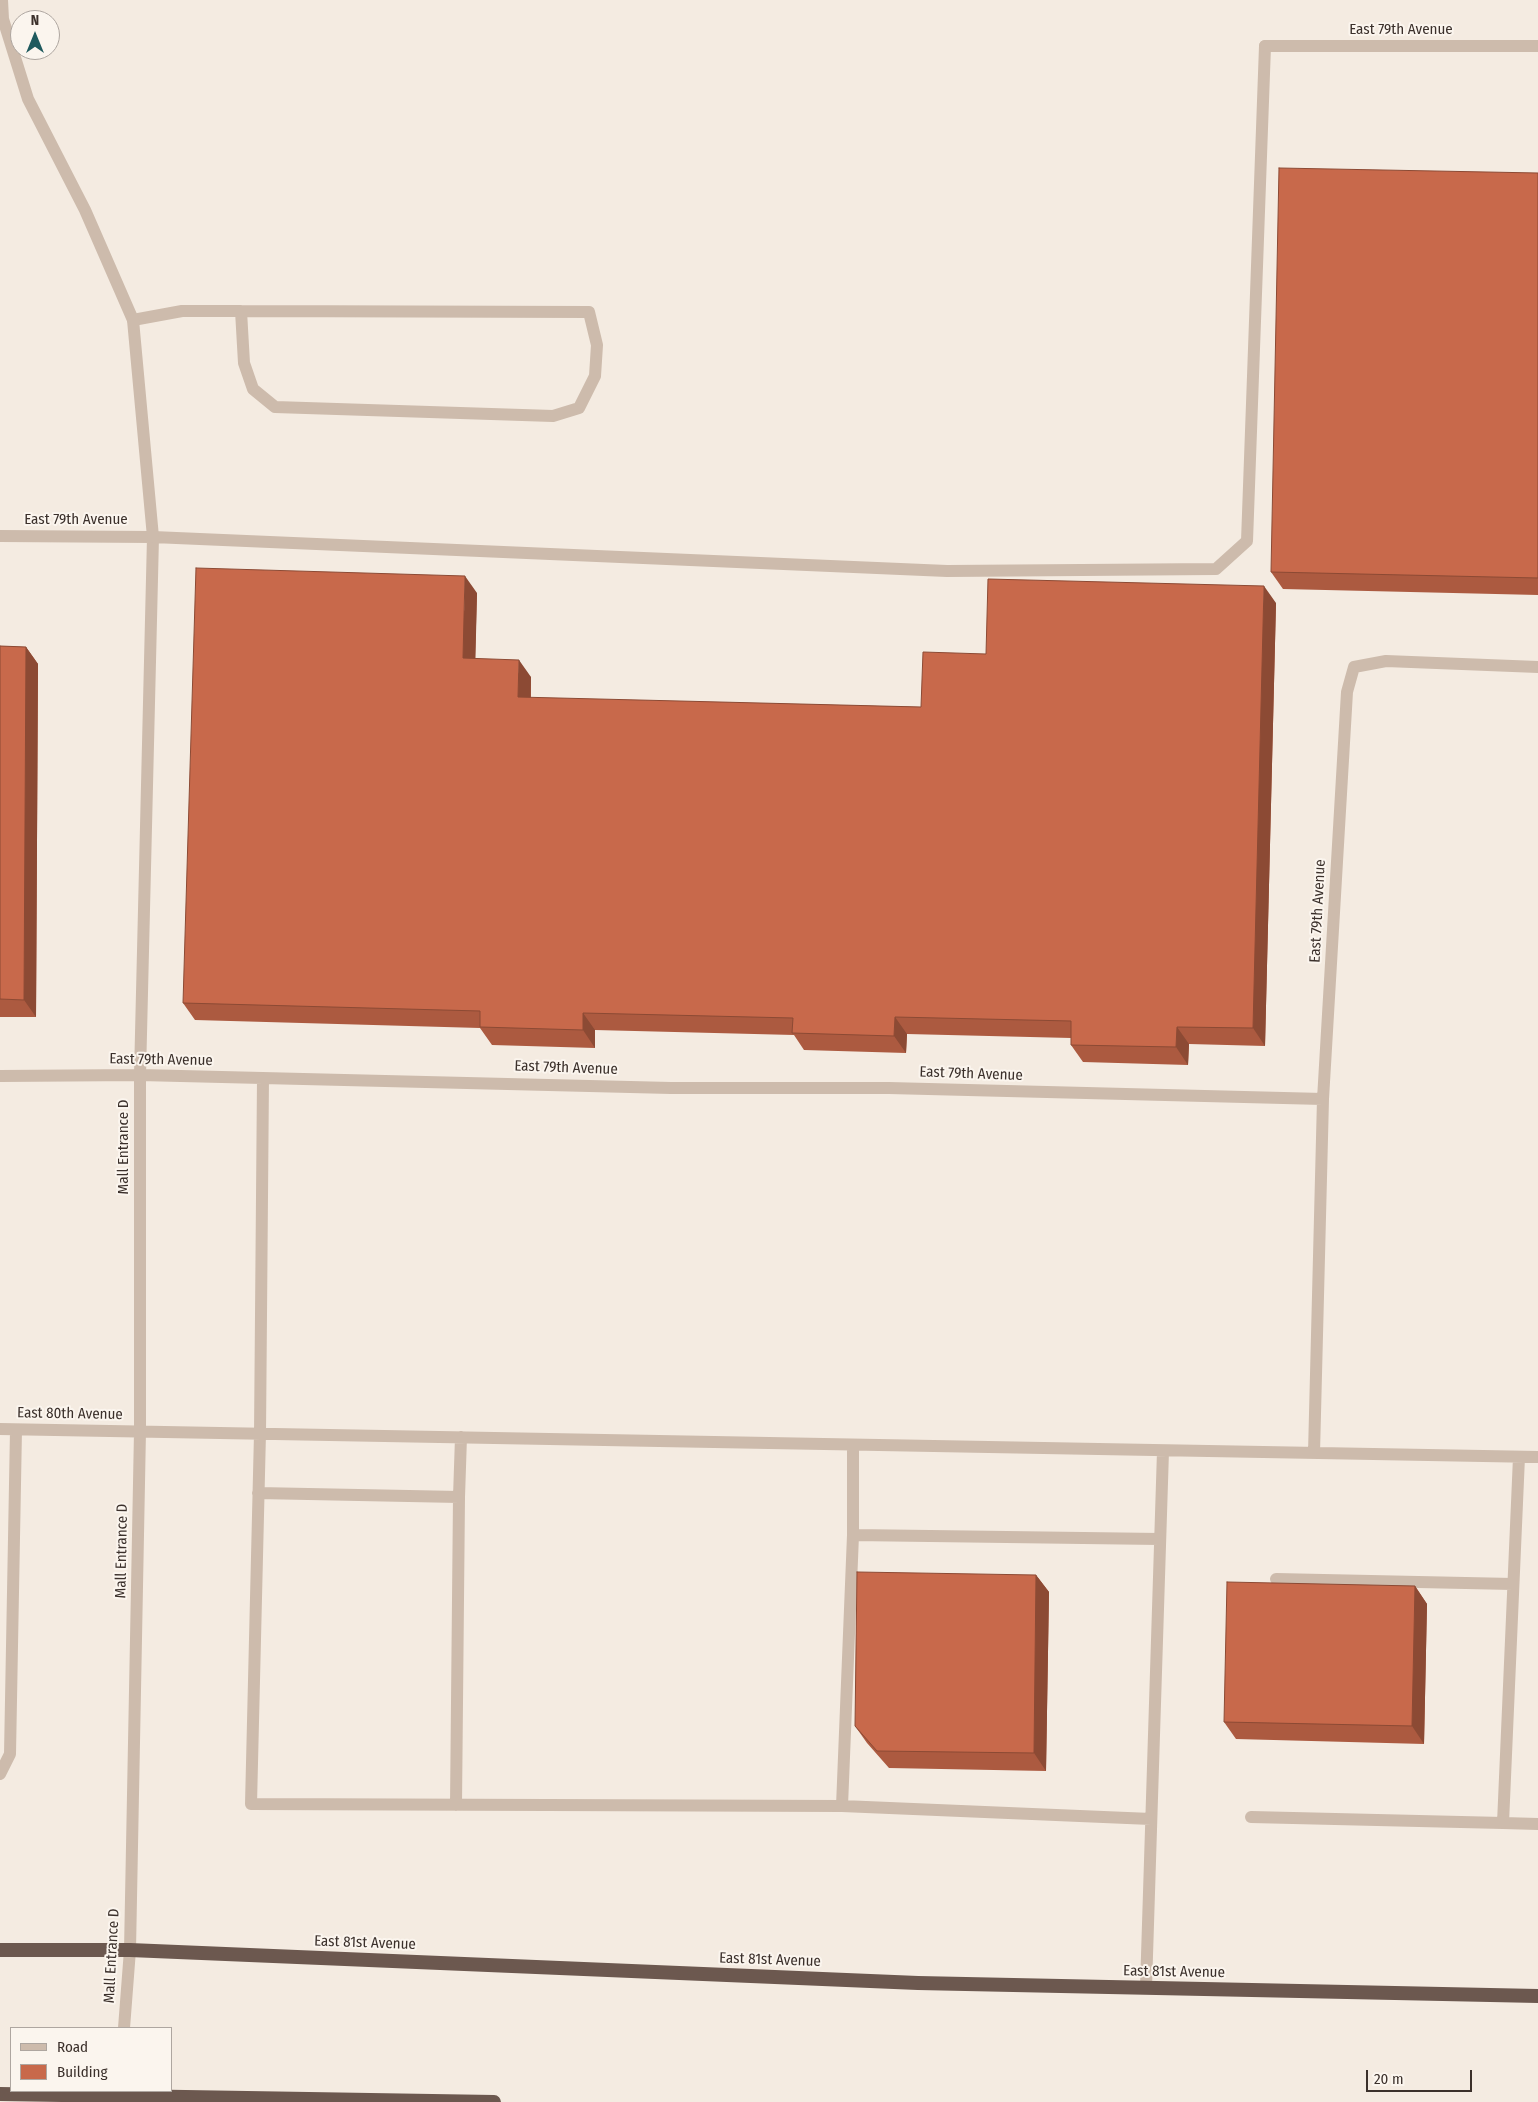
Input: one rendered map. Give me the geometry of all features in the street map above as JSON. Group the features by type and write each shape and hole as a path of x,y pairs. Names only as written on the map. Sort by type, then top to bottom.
{"highway":[{"name":"East 81st Avenue","path":"0,1950 130,1950 918,1983 1538,1996"},
{"path":"0,2094 119,2098 494,2102"}],"street":[{"name":"Mall Entrance D","path":"2,0 3,19 28,100 85,210 133,320 152,537 140,1075 140,1431 130,1950 124,2027"},
{"name":"East 79th Avenue","path":"0,536 152,537 947,570 1216,569 1247,541 1265,46 1538,46"},
{"path":"133,320 182,311 241,311 590,312 597,345 595,376 579,408 553,416 275,407 253,389 244,363 241,311"},
{"name":"East 79th Avenue","path":"0,1076 140,1075 792,1090 889,1088 1323,1099 1347,692 1354,667 1386,661 1538,667"},
{"path":"263,1078 260,1433 251,1804 842,1806 1151,1818"},
{"path":"1314,1452 1323,1099"},
{"name":"East 80th Avenue","path":"0,1429 1538,1457"},
{"path":"0,1774 10,1754 16,1430"},
{"path":"456,1805 461,1437"},
{"path":"842,1806 853,1535 853,1446"},
{"path":"1146,1987 1163,1451"},
{"path":"1503,1823 1519,1457"},
{"path":"258,1493 459,1497"},
{"path":"853,1535 1160,1539"},
{"path":"1276,1580 1514,1584"},
{"path":"1251,1817 1538,1824"}],"building":[{"path":"1279,168 1538,173 1538,578 1271,572"},
{"path":"196,568 465,576 463,658 519,660 518,697 921,707 923,652 986,654 988,579 1264,586 1253,1028 1177,1027 1176,1047 1071,1045 1071,1021 895,1017 894,1036 792,1033 793,1018 583,1013 583,1030 480,1027 480,1011 183,1003"},
{"path":"0,646 26,647 24,1000 0,999"},
{"path":"857,1572 1036,1575 1034,1753 877,1751 855,1726"},
{"path":"1227,1582 1415,1586 1412,1726 1224,1722"}]}
